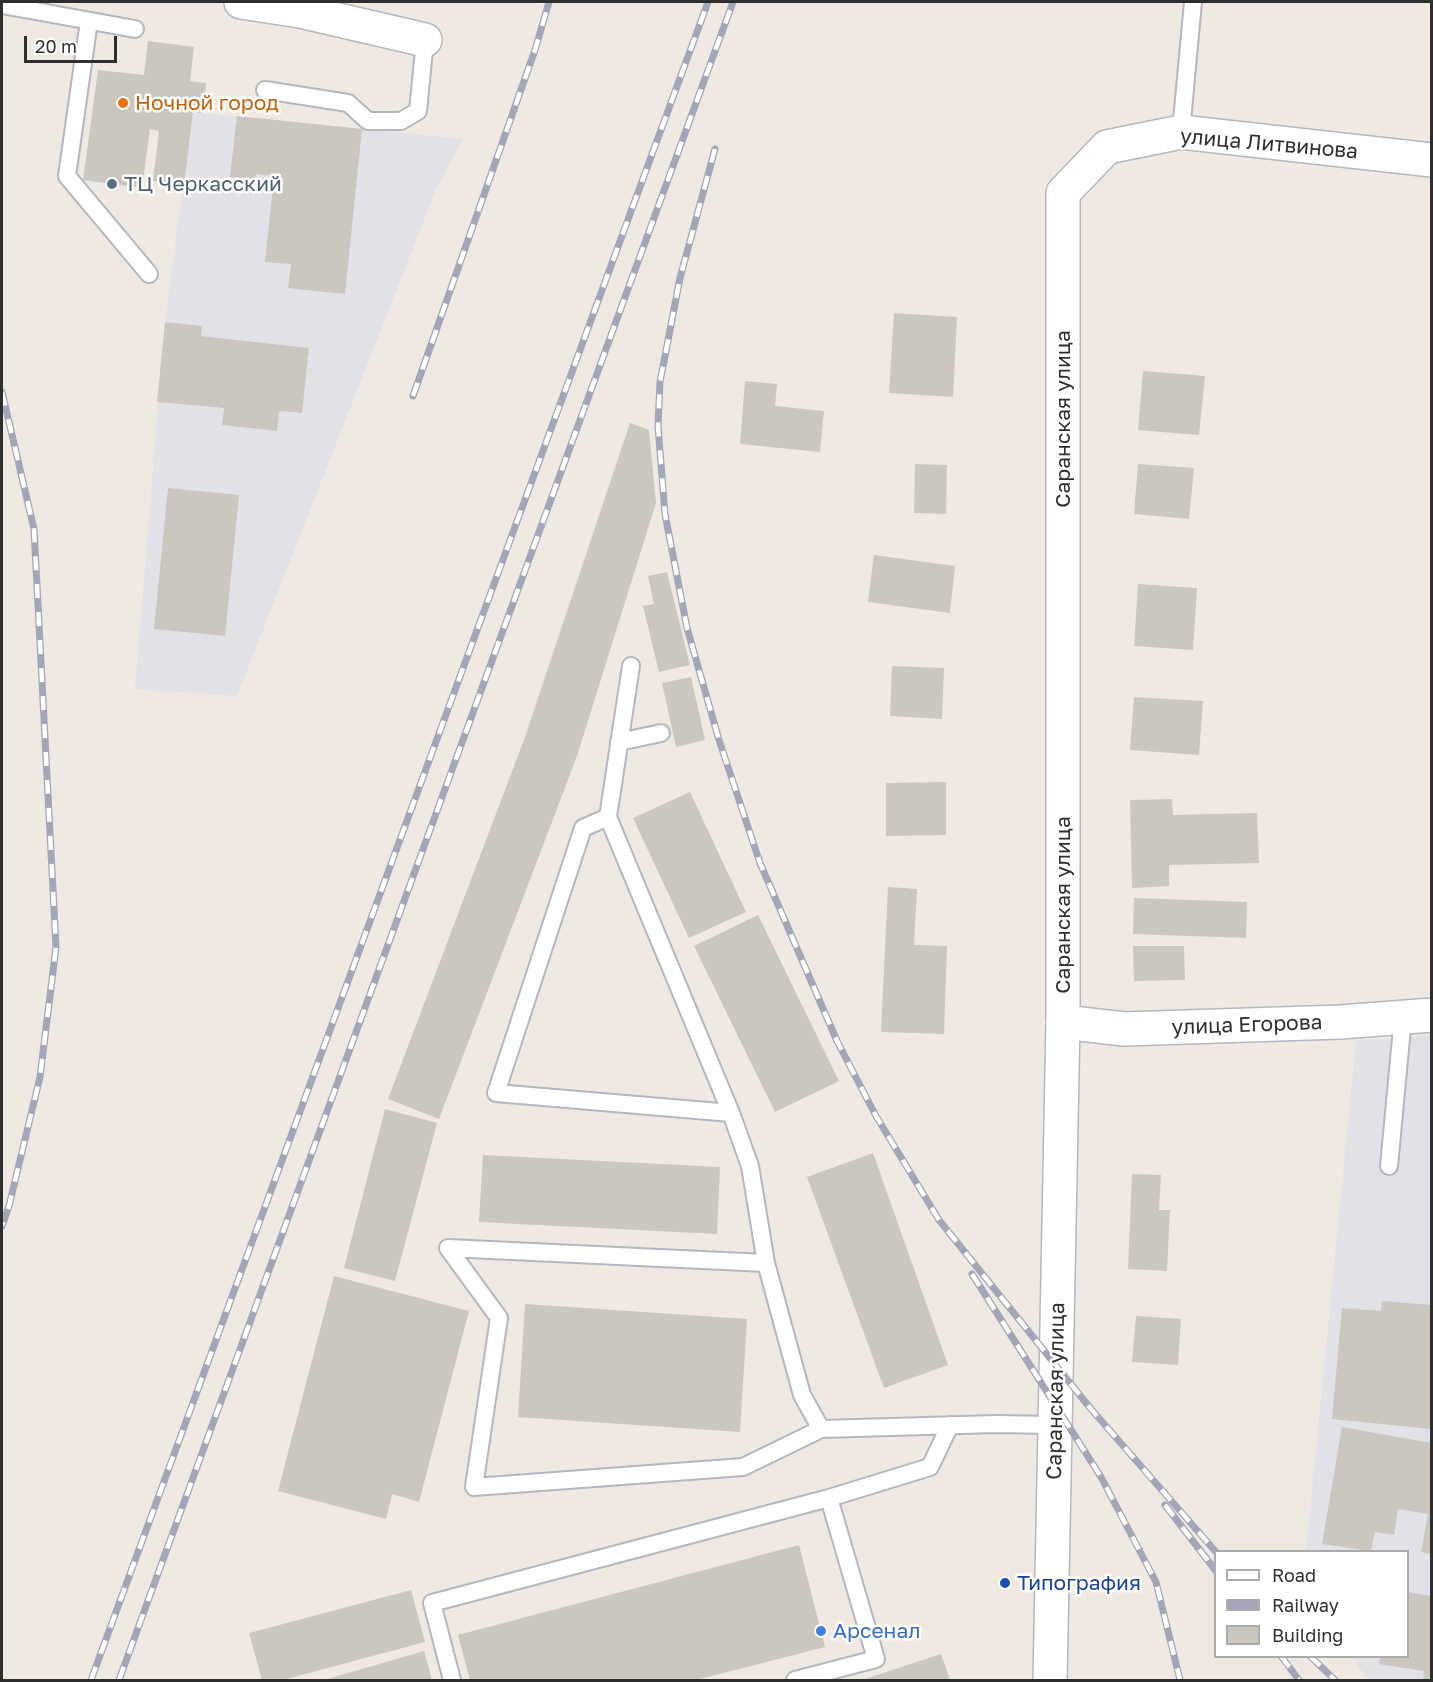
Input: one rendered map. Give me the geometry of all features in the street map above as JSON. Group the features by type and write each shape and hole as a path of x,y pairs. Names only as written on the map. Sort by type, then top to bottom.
{"main road":[{"path":"241,2 300,11 425,40"},
{"name":"улица Литвинова","path":"1107,147 1181,132 1431,160"},
{"name":"Саранская улица","path":"1050,1680 1063,1022 1063,193 1107,147"},
{"name":"улица Егорова","path":"1063,1022 1124,1029 1341,1022 1417,1016"}],"lane":[{"path":"1181,132 1193,2"},
{"path":"2,5 135,29"},
{"path":"89,21 67,176 149,274"},
{"path":"265,90 348,103 368,121 400,122 418,111 425,40"},
{"path":"631,666 608,817 731,1113 750,1166 766,1263 802,1395 821,1430"},
{"path":"619,742 661,733"},
{"path":"608,817 583,828 496,1093 731,1113"},
{"path":"1389,1166 1417,1016"},
{"path":"766,1263 448,1248 499,1318 474,1487 743,1467 821,1430 950,1425 1055,1425"},
{"path":"452,1680 432,1603 829,1498 930,1467 950,1425"},
{"path":"795,1680 876,1659 829,1498"}],"shaded area":[{"path":"193,112 463,139 437,187 237,696 135,689 165,322"},
{"path":"1431,1036 1431,1680 1368,1680 1353,1658 1409,1658 1409,1550 1306,1550 1356,1041"}],"building":[{"path":"148,41 194,47 190,81 206,83 202,113 193,112 184,185 153,181 159,131 150,129 142,188 83,180 98,70 144,75"},
{"path":"237,116 362,129 345,294 288,288 291,264 265,262 274,176 256,174 255,180 230,177"},
{"path":"894,313 957,317 953,397 889,393"},
{"path":"165,322 202,326 201,336 309,348 302,413 279,411 277,431 222,425 224,408 157,402"},
{"path":"1143,371 1205,376 1199,435 1138,430"},
{"path":"745,381 777,384 775,406 824,411 820,452 740,444"},
{"path":"630,423 649,430 656,503 577,756 439,1119 388,1099 525,737"},
{"path":"915,464 947,465 946,514 914,513"},
{"path":"1138,464 1194,468 1189,519 1134,514"},
{"path":"168,488 239,495 225,636 154,629"},
{"path":"874,555 955,566 950,613 868,602"},
{"path":"667,572 690,665 659,672 643,606 654,604 648,576"},
{"path":"1138,584 1197,588 1193,650 1134,646"},
{"path":"892,666 944,668 942,719 890,716"},
{"path":"691,677 705,740 676,747 662,683"},
{"path":"1134,697 1203,701 1199,755 1130,750"},
{"path":"946,782 946,835 886,836 886,783"},
{"path":"690,792 746,912 689,938 633,818"},
{"path":"1172,799 1173,815 1257,813 1259,863 1169,865 1169,886 1132,888 1130,800"},
{"path":"888,887 917,889 914,945 947,946 944,1034 881,1032"},
{"path":"1134,898 1247,902 1246,938 1133,934"},
{"path":"758,915 839,1081 775,1112 694,946"},
{"path":"1133,946 1184,946 1185,980 1134,981"},
{"path":"385,1109 437,1123 395,1281 344,1268"},
{"path":"873,1153 948,1365 884,1388 807,1177"},
{"path":"483,1155 720,1167 717,1234 479,1222"},
{"path":"1132,1174 1161,1175 1159,1210 1170,1210 1167,1271 1128,1269"},
{"path":"334,1276 469,1311 419,1502 392,1494 386,1519 278,1491"},
{"path":"1382,1301 1431,1305 1431,1429 1332,1419 1342,1308 1381,1311"},
{"path":"525,1304 747,1319 740,1432 518,1417"},
{"path":"1136,1316 1181,1319 1178,1365 1132,1362"},
{"path":"1342,1427 1431,1443 1431,1554 1421,1552 1428,1514 1398,1509 1394,1535 1375,1532 1371,1550 1322,1544"},
{"path":"799,1545 825,1647 696,1680 470,1680 458,1635"},
{"path":"411,1590 425,1642 283,1680 262,1680 249,1633"},
{"path":"1409,1592 1431,1596 1431,1680 1423,1680 1424,1671 1379,1664 1380,1658 1409,1658"},
{"path":"424,1651 432,1680 324,1680"},
{"path":"941,1654 950,1680 862,1680"}],"railway":[{"path":"413,396 535,50 549,2"},
{"path":"91,1680 708,2"},
{"path":"119,1680 733,2"},
{"path":"715,149 680,278 660,382 658,426 665,514 687,628 719,740 760,863 837,1041 876,1116 939,1220 1091,1409 1214,1550"},
{"path":"2,392 34,529 56,947 40,1077 9,1206 2,1226"},
{"path":"972,1274 1101,1477 1156,1582 1180,1680"},
{"path":"1165,1505 1214,1568"},
{"path":"1282,1658 1299,1680"},
{"path":"1312,1658 1335,1680"}],"place":[{"name":"Ночной город","path":"123,103"},
{"name":"ТЦ Черкасский","path":"112,184"},
{"name":"Типография","path":"1005,1583"},
{"name":"Арсенал","path":"821,1631"}]}
